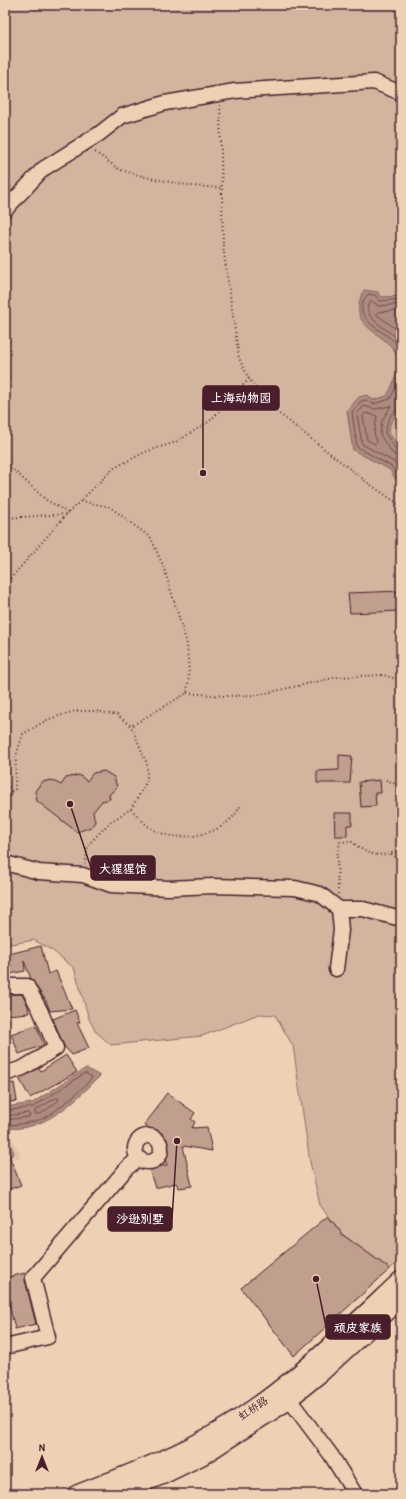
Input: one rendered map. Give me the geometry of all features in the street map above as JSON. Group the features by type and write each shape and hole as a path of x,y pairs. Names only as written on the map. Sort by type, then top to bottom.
{"main road":[{"name":"虹桥路","path":"77,1494 155,1463 196,1444 236,1420 275,1393 313,1362 401,1280"},
{"name":"虹桥路","path":"114,1494 161,1476 202,1456 289,1399 322,1372 401,1299"}],"street":[{"path":"5,210 43,169 99,134 122,116 165,103 220,93 374,82 401,93"},
{"path":"5,863 39,872 83,875 111,885 168,888 213,886 295,888 320,894 339,909 363,910 401,919"},
{"path":"336,969 341,930 339,909"},
{"path":"5,986 27,986 40,1010 56,1048 23,1068 5,1074"},
{"path":"5,1347 48,1337 34,1278 127,1168 139,1158"},
{"path":"289,1399 330,1455 355,1494"}],"path":[{"path":"220,93 224,188 223,246 239,358 249,379 273,409 401,506"},
{"path":"83,143 120,170 154,179 192,186 224,188"},
{"path":"5,585 68,514 114,468 145,452 176,442 210,420 249,379"},
{"path":"5,462 45,499 68,514"},
{"path":"81,501 110,507 151,538 164,568 187,644 189,675 187,693"},
{"path":"5,518 68,514"},
{"path":"131,726 187,693 225,696 256,695 338,676 384,675 401,681"},
{"path":"5,797 15,789 16,756 23,734 49,719 75,711 95,711 117,715 131,726 147,764 147,781 131,809 110,822 88,845 83,875"},
{"path":"5,780 12,792"},
{"path":"386,780 401,786"},
{"path":"131,809 154,830 181,838 206,834 223,826 238,812 241,804"},
{"path":"339,909 337,857 340,842 351,841 372,855 391,854 401,849"},
{"path":"391,854 401,865"}],"shaded area":[{"path":"5,5 401,5 401,1259 390,1269 343,1235 320,1205 310,1162 293,1046 275,1015 259,1014 202,1036 111,1045 96,1032 89,1019 74,968 53,951 34,940 5,945"},
{"path":"5,1135 10,1135 20,1154 19,1158 11,1159 21,1185 5,1191"}],"water":[{"path":"364,290 378,292 380,297 401,296 401,410 390,424 389,433 401,450 401,488 390,470 353,450 347,411 359,397 367,395 373,400 387,396 398,368 396,354 391,346 363,322 359,314 359,305"},
{"path":"86,1068 100,1076 69,1105 46,1120 33,1126 5,1128 5,1107 32,1103"},
{"path":"5,1139 8,1139 14,1153 5,1158"}],"building":[{"path":"401,591 401,611 350,613 348,593"},
{"path":"339,755 352,756 350,783 317,783 317,771 339,770"},
{"path":"104,771 114,777 117,787 109,795 110,799 102,801 93,812 95,822 91,827 77,832 37,801 35,791 42,782 51,780 61,785 66,778 79,775 87,781 93,773"},
{"path":"380,780 381,793 375,793 376,806 361,807 359,782"},
{"path":"334,813 352,813 352,825 347,825 347,836 335,836"},
{"path":"41,946 48,974 56,971 72,1009 50,1011 46,1001 31,979 24,961 25,971 5,975 5,955"},
{"path":"5,994 22,994 28,1006 29,1013 7,1015"},
{"path":"75,1010 80,1022 77,1023 89,1048 72,1055 64,1046 53,1019"},
{"path":"36,1025 44,1045 19,1054 11,1034"},
{"path":"66,1055 77,1072 30,1098 19,1078 39,1068 41,1071"},
{"path":"14,1083 17,1101 5,1103 5,1084"},
{"path":"167,1093 195,1113 191,1119 195,1122 192,1128 207,1127 212,1151 183,1146 192,1186 179,1188 176,1183 155,1188 149,1169 167,1165 163,1154 169,1151 167,1139 144,1125"},
{"path":"5,1146 21,1185 5,1191"},
{"path":"328,1216 343,1235 390,1269 294,1356 241,1288"},
{"path":"25,1273 25,1280 36,1324 15,1329 5,1287 5,1278"}],"place":[{"name":"上海动物园","path":"203,473"},
{"name":"大猩猩馆","path":"70,804"},
{"name":"沙逊别墅","path":"177,1141"},
{"name":"顽皮家族","path":"316,1279"}]}
